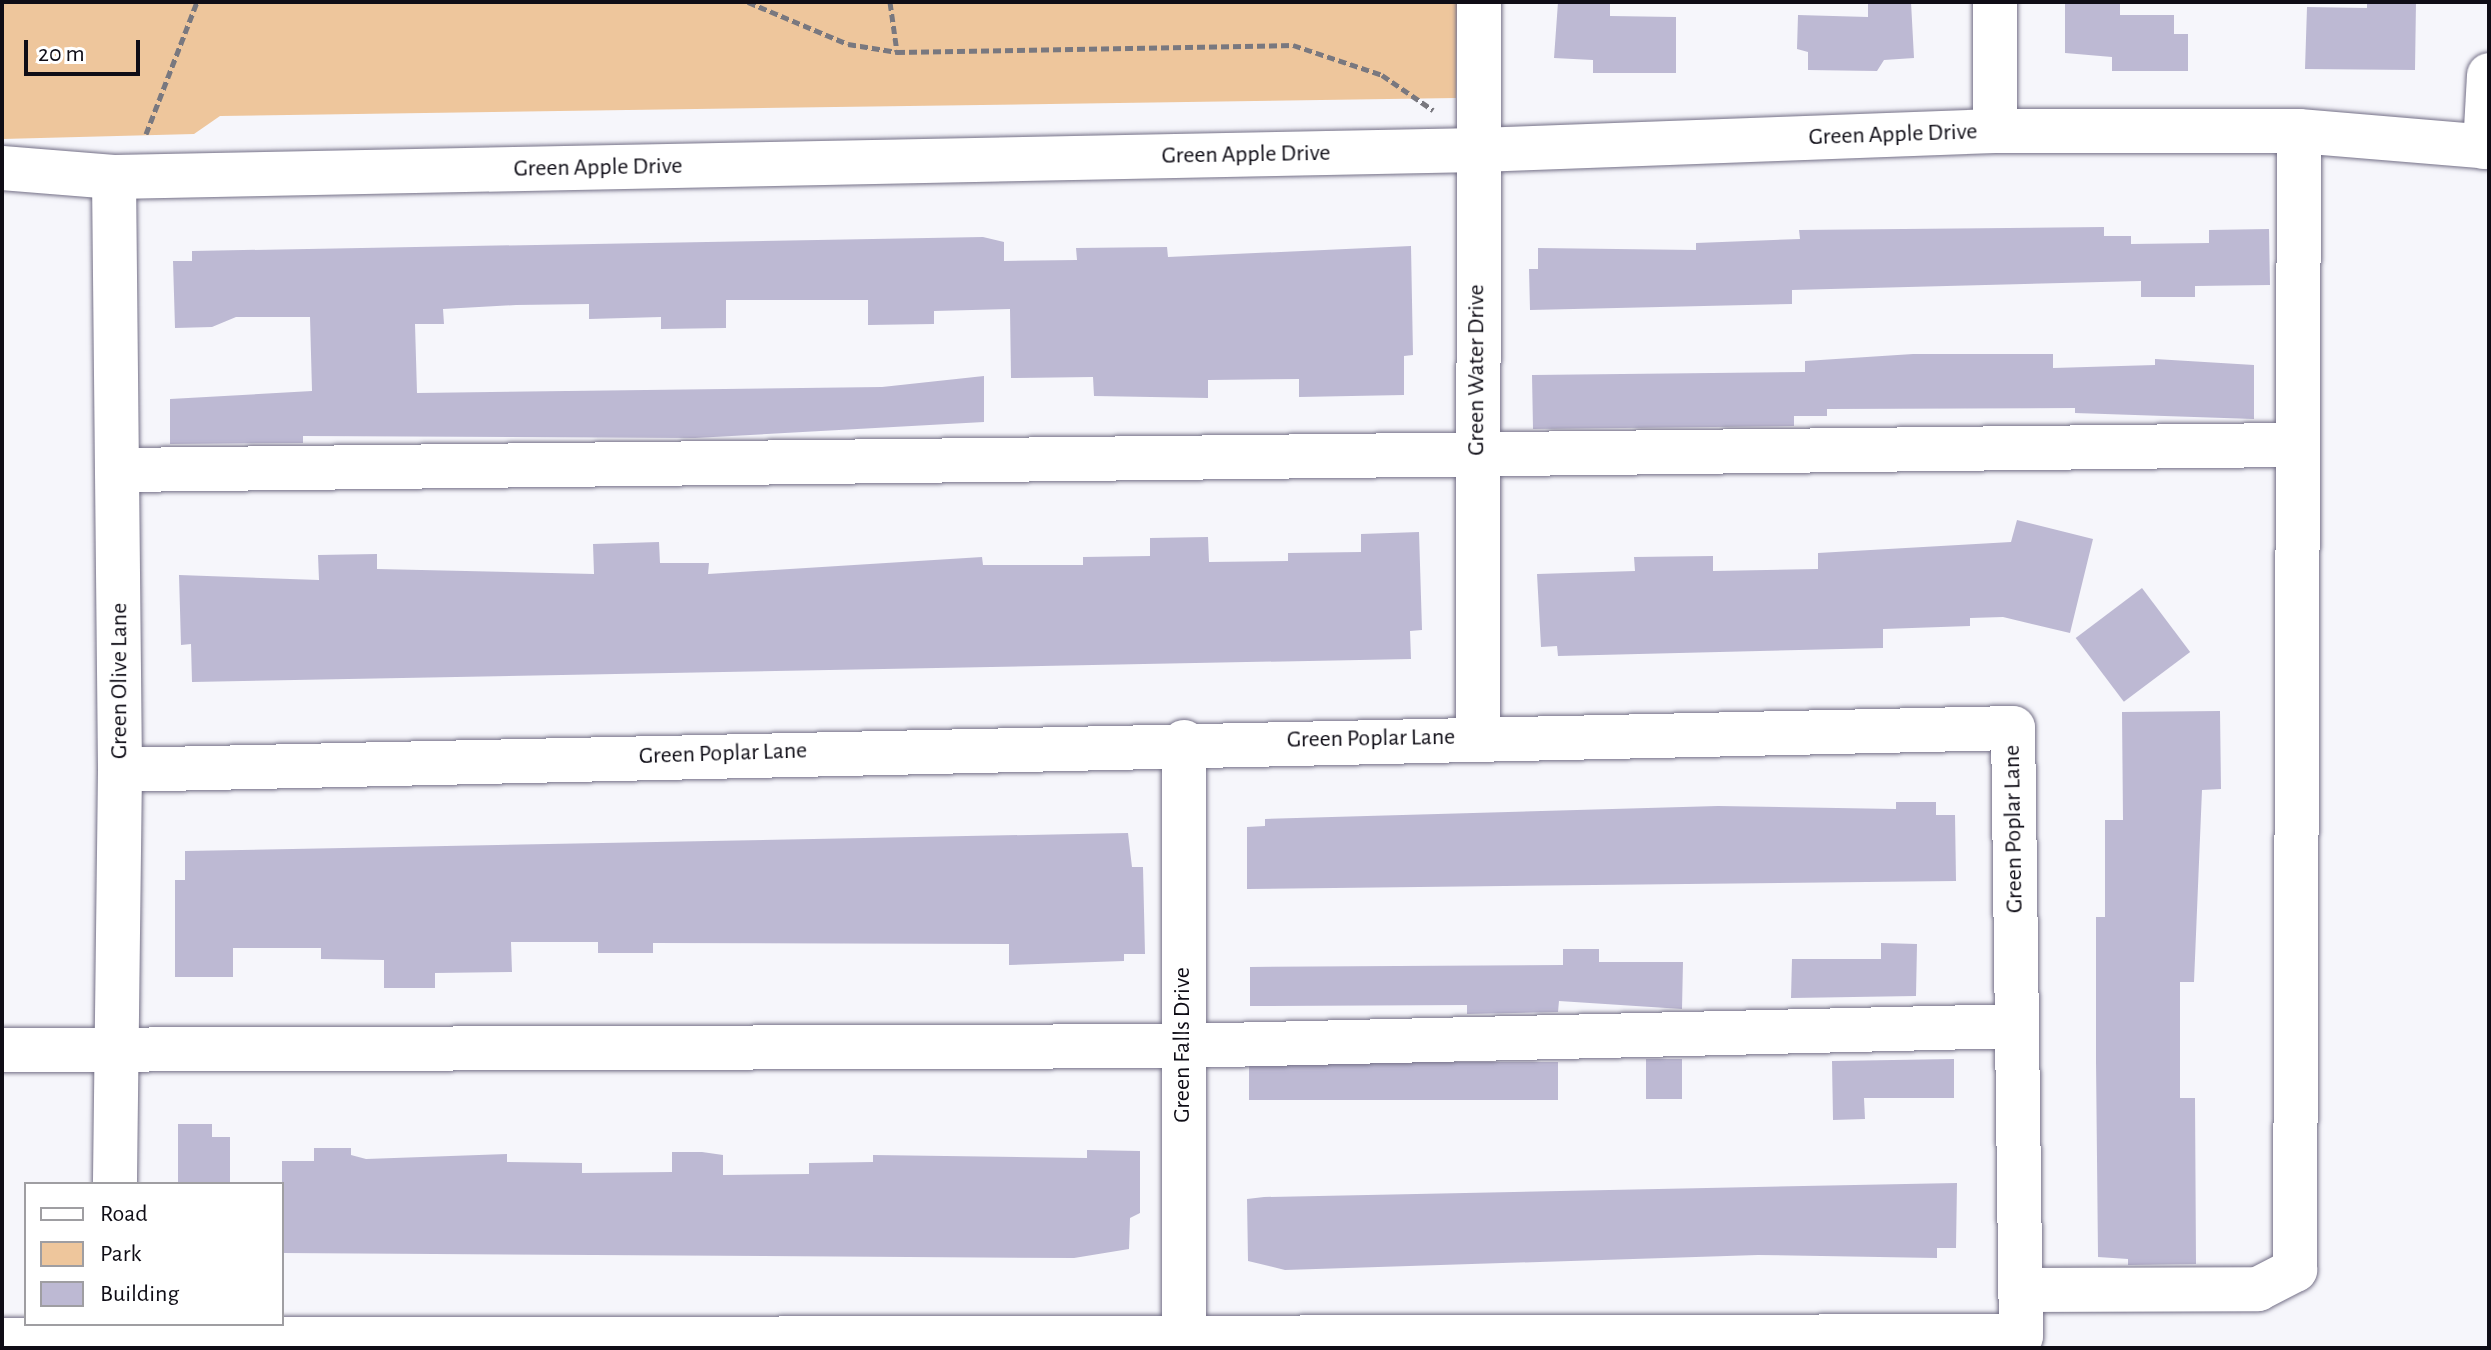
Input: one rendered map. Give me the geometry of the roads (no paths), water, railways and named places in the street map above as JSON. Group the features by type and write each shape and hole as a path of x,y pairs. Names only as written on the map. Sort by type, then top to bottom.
{"street":[{"name":"Green Water Drive","path":"1478,738 1479,2"},
{"path":"1995,2 1995,131"},
{"path":"2487,147 2489,75"},
{"name":"Green Apple Drive","path":"2,168 114,177 1479,150 1995,131 2299,131 2487,147"},
{"path":"2020,1290 2258,1289 2295,1270 2293,445 2299,131"},
{"name":"Green Olive Lane","path":"114,177 120,770 115,1182"},
{"path":"118,470 1476,450 2293,445"},
{"name":"Green Poplar Lane","path":"120,770 1184,742 2013,728 2021,1336 1184,1345"},
{"name":"Green Falls Drive","path":"1184,742 1184,1345"},
{"path":"2,1050 1182,1046 2016,1026"},
{"path":"2,1340 113,1331 1184,1345"}]}
